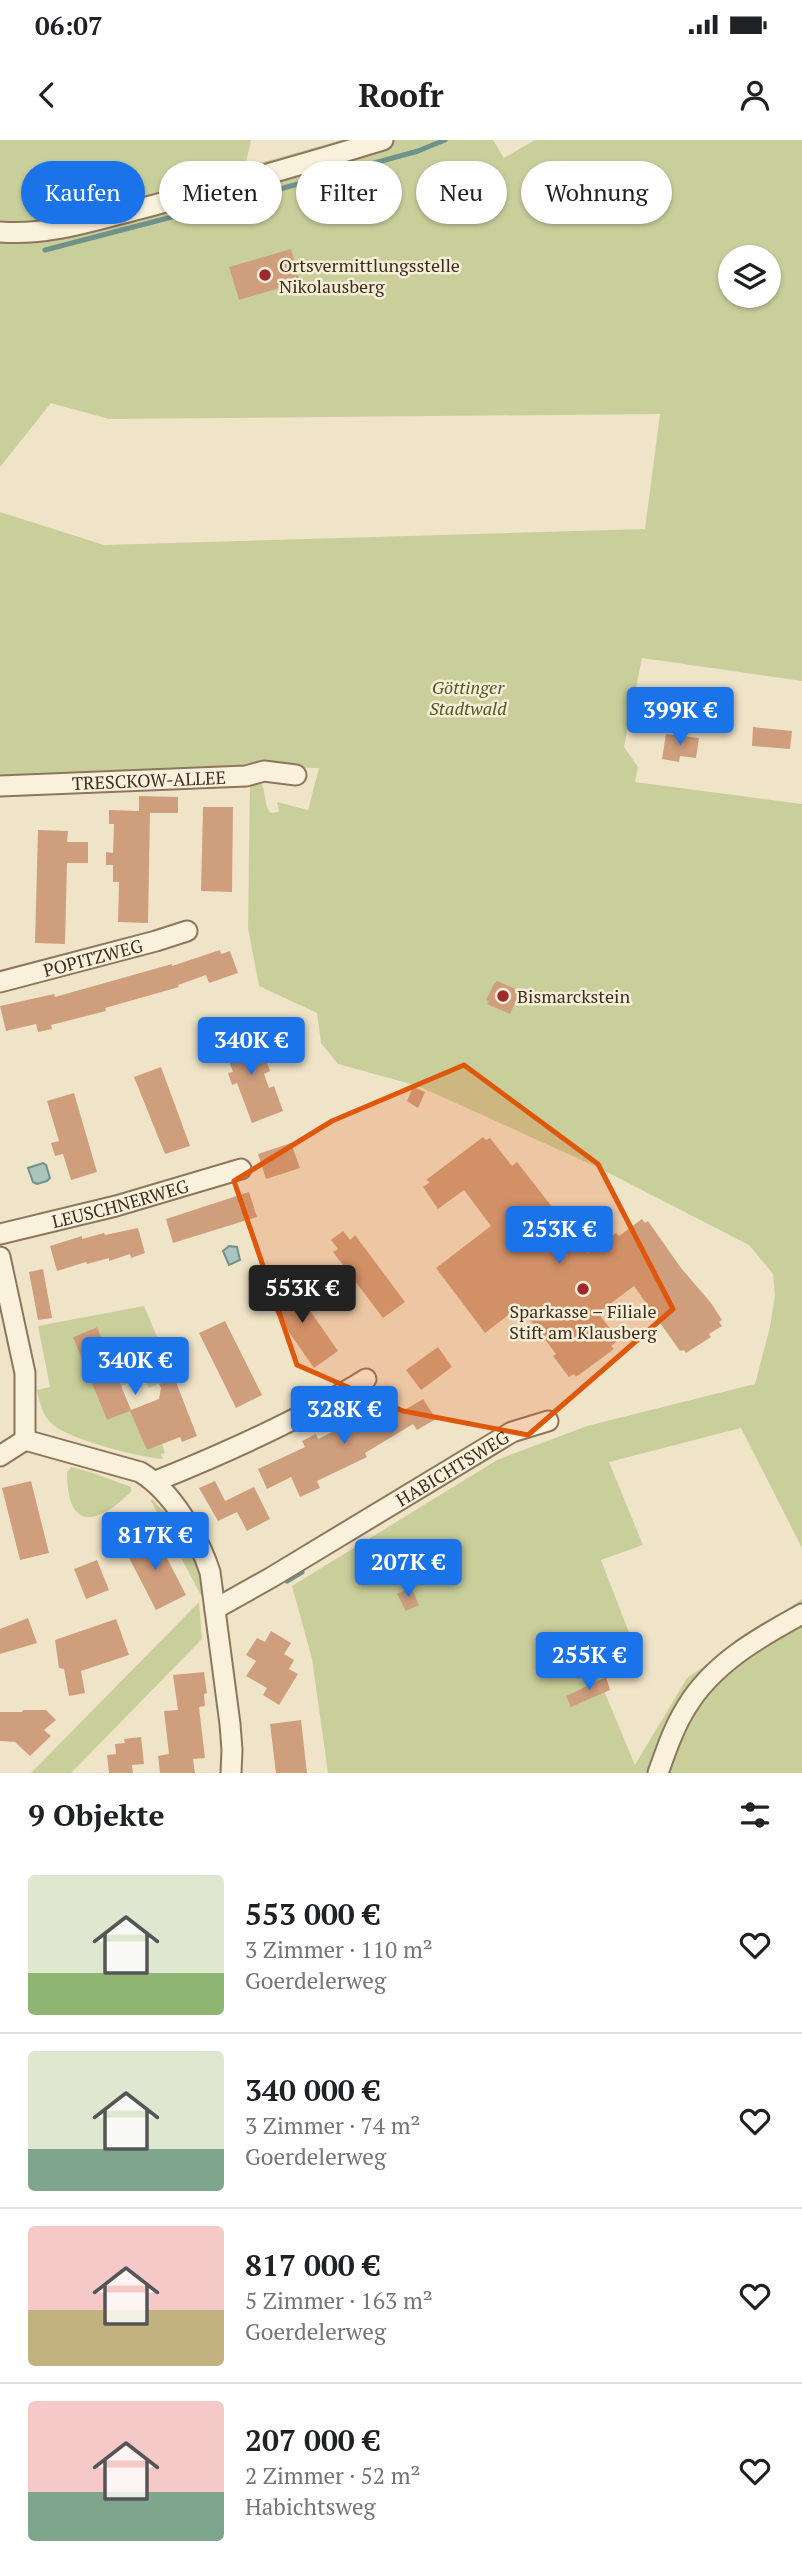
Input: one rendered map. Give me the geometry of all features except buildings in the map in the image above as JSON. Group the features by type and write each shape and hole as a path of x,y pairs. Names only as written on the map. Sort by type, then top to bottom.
{"street":[{"path":"0,232 34,232 86,222 251,180 383,140"},
{"name":"TRESCKOW-ALLEE","path":"0,786 246,776 264,771 296,775"},
{"name":"POPITZWEG","path":"0,982 187,931"},
{"name":"LEUSCHNERWEG","path":"0,1234 116,1206 241,1169"},
{"path":"0,1257 24,1373 25,1440"},
{"path":"156,1481 283,1424 332,1400 366,1379"},
{"name":"HABICHTSWEG","path":"215,1609 512,1432 548,1421"},
{"path":"0,1456 25,1440 140,1472 156,1481 189,1527 203,1552 210,1572 231,1737 231,1773"},
{"path":"658,1773 670,1739 686,1707 707,1681 732,1656 802,1614"}],"highlighted area":[{"path":"464,1065 598,1164 673,1309 528,1435 403,1411 297,1365 234,1181 332,1121"}],"green space":[{"name":"Göttinger Stadtwald","path":"0,140 251,140 246,161 159,161 159,224 282,224 282,161 267,161 342,140 493,140 504,158 535,140 802,140 802,681 642,658 624,747 638,767 635,782 802,804 802,1548 741,1428 609,1462 643,1545 601,1560 635,1648 595,1669 635,1765 687,1678 802,1599 802,1773 328,1773 312,1659 292,1586 497,1460 587,1426 755,1384 770,1327 775,1295 773,1274 749,1245 595,1166 418,1086 338,1064 321,1043 317,1013 259,986 248,928 250,782 260,781 271,813 279,812 277,802 308,810 319,768 271,767 0,781 0,512 104,545 645,529 660,414 109,419 51,403 0,467"},
{"path":"144,1306 174,1377 149,1388 144,1377 121,1386 97,1327 73,1337 107,1420 131,1410 147,1450 162,1444 165,1453 161,1454 163,1459 105,1447 61,1430 46,1417 37,1390 50,1387 38,1326"},
{"path":"71,1467 131,1487 131,1492 106,1512 86,1517 78,1513 72,1505 67,1472"},
{"path":"152,1499 173,1522 187,1544 202,1582 206,1597 204,1601 151,1501"},
{"path":"199,1602 202,1639 78,1766 71,1773 31,1773"}],"water":[{"path":"43,1163 50,1178 37,1184 33,1182 28,1168"},
{"path":"229,1246 237,1247 240,1260 229,1265 223,1251"}],"waterway":[{"path":"282,188 418,151 445,140"},
{"path":"45,250 159,220"},
{"path":"287,1581 302,1572"}],"place":[{"name":"Ortsvermittlungsstelle Nikolausberg","path":"265,275"},
{"name":"Bismarckstein","path":"503,996"},
{"name":"Sparkasse – Filiale Stift am Klausberg","path":"583,1289"}]}
